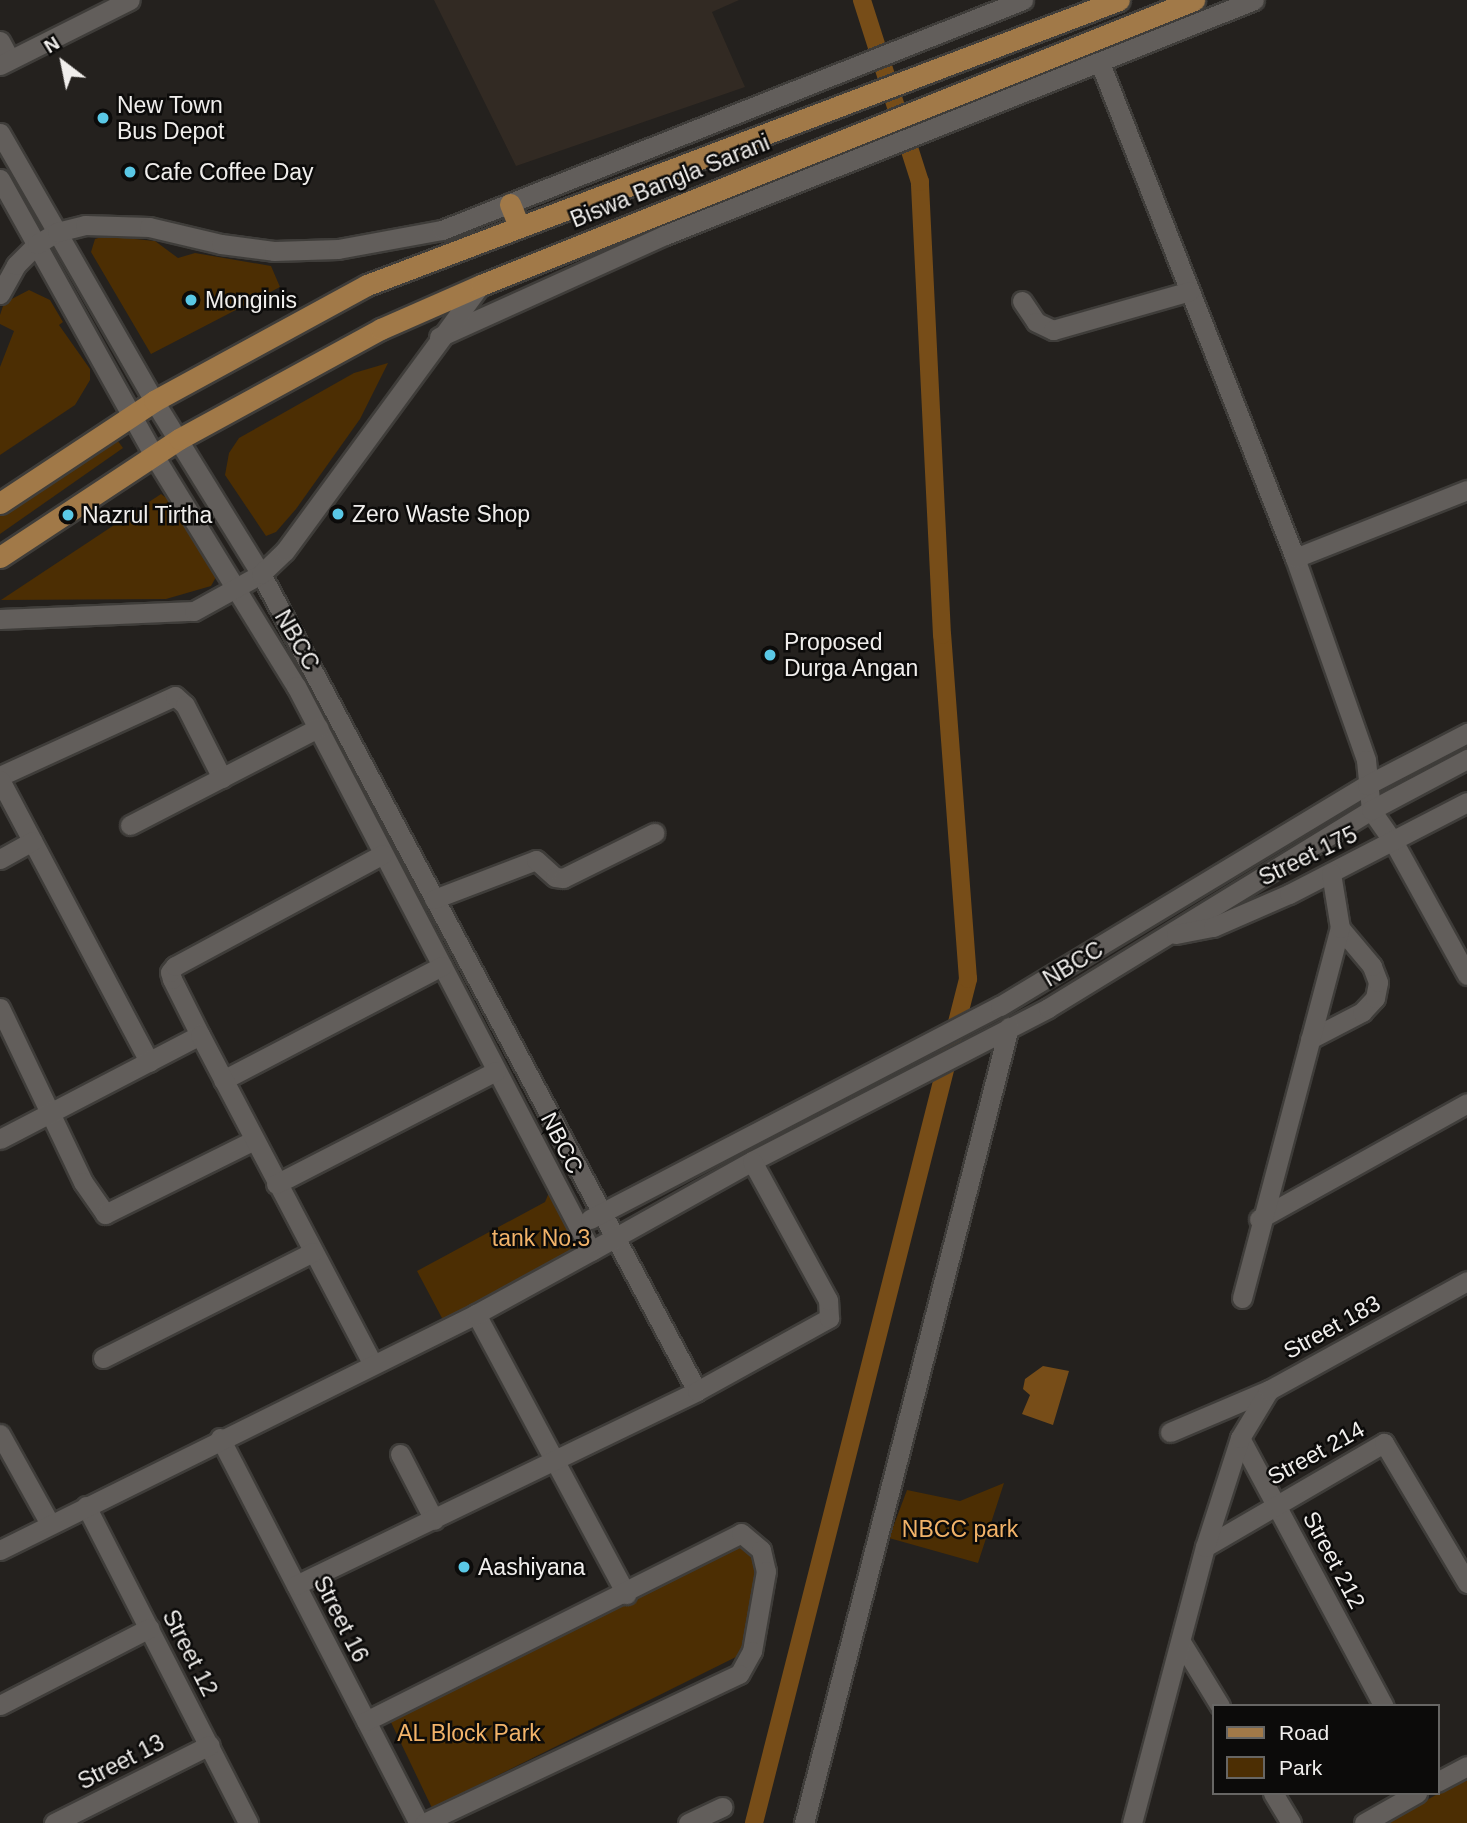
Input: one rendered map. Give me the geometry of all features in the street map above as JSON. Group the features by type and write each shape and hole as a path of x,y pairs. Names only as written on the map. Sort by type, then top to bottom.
{"main road":[{"name":"Biswa Bangla Sarani","path":"0,503 132,414 367,285 1119,0"},
{"name":"Biswa Bangla Sarani","path":"0,557 153,454 381,329 481,285 868,141 922,108 1194,0"},
{"path":"510,204 519,226"}],"street":[{"path":"0,41 5,62 130,0"},
{"path":"0,294 16,265 37,244 57,232 85,225 128,225 250,249 338,249 442,230 1023,0"},
{"path":"439,337 868,141 921,132 1254,0"},
{"path":"1100,63 1295,558 1366,760 1371,810 1393,841 1467,975"},
{"path":"0,133 154,401 261,574 697,1391"},
{"name":"NBCC","path":"0,179 153,454 238,588 318,728 591,1251 752,1161 1005,1030 1371,810 1467,759"},
{"path":"0,619 28,615 173,615 194,611 261,574 285,551 439,337 481,285"},
{"path":"1021,301 1036,322 1053,330 1190,291"},
{"path":"1295,558 1467,490"},
{"path":"149,1062 0,778 175,696 185,705 222,778"},
{"path":"130,825 318,728"},
{"path":"577,1226 1000,1006 1367,785 1467,733"},
{"name":"Street 175","path":"1165,936 1213,928 1331,873 1467,802"},
{"path":"433,900 536,860 555,877 563,878 654,833"},
{"path":"0,859 32,841"},
{"path":"372,1362 276,1184 170,972 175,966 383,854"},
{"path":"1242,1298 1259,1219 1340,928 1331,873"},
{"path":"1310,1039 1362,1012 1376,998 1378,982 1372,966 1340,928"},
{"path":"223,1080 442,967"},
{"path":"0,1008 53,1111 83,1182 105,1214 254,1140"},
{"path":"962,1027 967,1049"},
{"path":"804,1823 1005,1030"},
{"path":"0,1139 200,1035"},
{"path":"276,1184 496,1070"},
{"path":"1259,1219 1467,1103"},
{"path":"296,1585 697,1391 829,1318 828,1300 752,1161"},
{"path":"0,1550 372,1362 476,1314 591,1251"},
{"path":"103,1358 313,1252"},
{"name":"Street 183","path":"1132,1823 1205,1547 1240,1437 1269,1390 1467,1281"},
{"path":"476,1314 626,1594"},
{"path":"1170,1432 1269,1390"},
{"path":"0,1434 50,1524"},
{"name":"Street 212","path":"1240,1437 1383,1704"},
{"name":"Street 16","path":"220,1438 366,1721 422,1823"},
{"name":"Street 214","path":"1205,1547 1276,1503 1384,1443 1467,1583"},
{"path":"400,1454 434,1520"},
{"name":"Street 12","path":"86,1506 248,1823"},
{"path":"366,1721 626,1594 741,1533 748,1535 761,1550 766,1571 752,1651 738,1674 422,1823"},
{"path":"0,1704 149,1628"},
{"path":"1181,1642 1219,1704"},
{"name":"Street 13","path":"54,1823 91,1815 210,1745"},
{"path":"1439,1781 1467,1766"},
{"path":"1274,1795 1291,1823"},
{"path":"1373,1820 1414,1795"},
{"path":"688,1823 722,1807"}],"shaded area":[{"path":"434,0 739,0 712,12 745,87 516,166"},
{"path":"1043,1366 1069,1371 1053,1425 1022,1414 1030,1395 1023,1389 1025,1379"}],"green space":[{"path":"105,236 155,241 178,258 195,253 271,266 280,287 151,354 91,252 95,239"},
{"path":"29,290 50,300 63,322 59,325 90,369 90,380 75,405 0,455 0,367 14,331 0,324 0,315 4,303"},
{"path":"388,363 360,419 296,509 276,532 266,536 225,475 229,453 239,438 354,373"},
{"path":"115,437 123,448 0,534 0,516"},
{"path":"161,494 175,504 212,564 216,577 211,586 166,599 1,600"},
{"name":"tank No.3","path":"550,1190 589,1248 443,1320 417,1271 545,1202"},
{"name":"NBCC park","path":"1004,1483 978,1563 889,1538 907,1490 960,1501"},
{"name":"AL Block Park","path":"742,1542 758,1570 742,1654 432,1808 388,1716"},
{"path":"1467,1778 1467,1823 1385,1823 1439,1795"}],"waterway":[{"path":"754,1823 968,979 942,635 920,182 862,0"}],"place":[{"name":"New Town Bus Depot","path":"103,118"},
{"name":"Cafe Coffee Day","path":"130,172"},
{"name":"Monginis","path":"191,300"},
{"name":"Zero Waste Shop","path":"338,514"},
{"name":"Nazrul Tirtha","path":"68,515"},
{"name":"Proposed Durga Angan","path":"770,655"},
{"name":"Aashiyana","path":"464,1567"}]}
